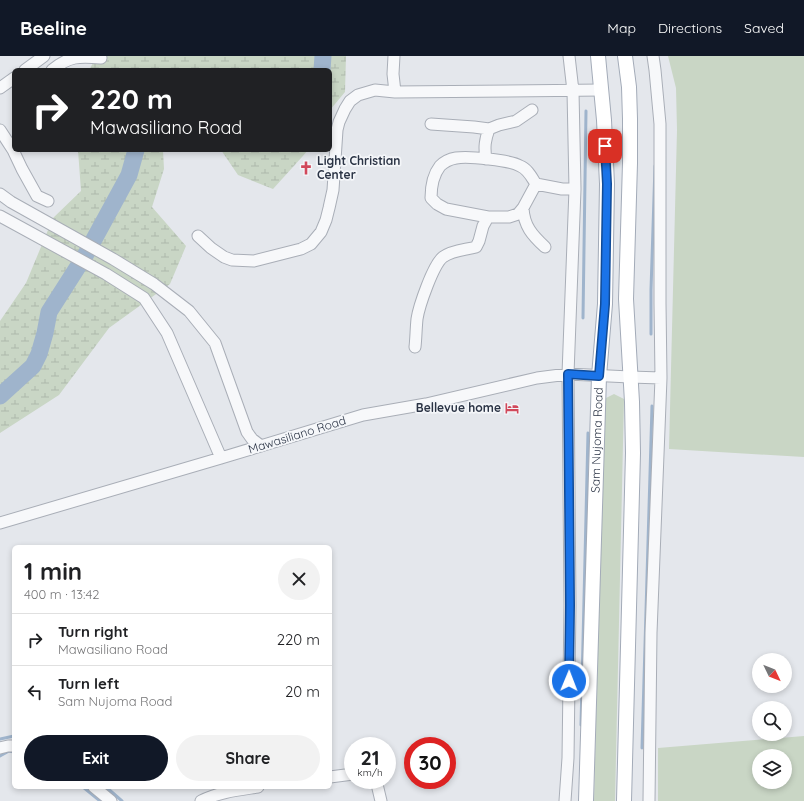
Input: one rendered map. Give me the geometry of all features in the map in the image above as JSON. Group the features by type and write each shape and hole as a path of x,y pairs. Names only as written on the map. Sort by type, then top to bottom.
{"main road":[{"name":"Sam Nujoma Road","path":"586,801 599,376 605,304 607,184 602,90 598,56"},
{"path":"624,801 633,453 632,402 626,299 630,119 629,87 625,56"}],"street":[{"path":"28,68 44,56"},
{"path":"54,68 70,58 79,56 101,58"},
{"path":"394,56 393,74 395,92"},
{"path":"565,801 568,758 570,605 568,374 575,189 573,91 569,56"},
{"path":"649,801 651,633 661,378 660,124 653,56"},
{"path":"0,89 12,80"},
{"path":"0,89 12,86"},
{"path":"198,236 211,248 224,257 232,260 254,261 301,249 311,244 321,232 326,220 333,190 337,130 339,122 350,101 358,95 375,90 395,92 602,90"},
{"path":"431,124 489,129 516,121 532,110"},
{"path":"486,159 484,146 489,129"},
{"path":"0,130 12,148"},
{"path":"14,152 37,196 48,201"},
{"path":"466,157 502,161 520,166 531,175 536,184 523,208 518,214 513,216 488,217 446,209 437,204 431,198 431,186 440,167 447,161 456,158 466,157"},
{"path":"536,184 575,189"},
{"path":"0,194 11,202 113,259 154,284 189,311 215,343 225,374 249,436 261,446"},
{"path":"523,208 526,224 536,239 545,247"},
{"path":"0,216 106,274 144,298 167,333 221,458"},
{"path":"415,347 417,320 420,306 435,267 442,258 450,253 476,247 483,226 488,217"},
{"name":"Mawasiliano Road","path":"0,523 363,415 426,404 538,378 568,374 630,378 661,378"},
{"path":"0,748 12,746"},
{"path":"332,777 344,775"},
{"path":"96,789 111,801"},
{"path":"201,801 228,791 243,789"},
{"path":"378,789 381,801"}],"green space":[{"path":"97,56 346,56 345,92 332,108 332,68 90,68"},
{"path":"668,56 804,56 804,457 669,449 677,130 676,88"},
{"path":"78,152 163,152 164,169 152,207 186,246 170,284 109,328 59,395 0,433 0,321 26,283 53,218 81,191"},
{"path":"222,152 306,152 273,189 238,175"},
{"path":"614,394 624,399 615,801 594,801 604,399"},
{"path":"804,736 804,801 658,801 658,748 752,740 792,741 792,737"}],"waterway":[{"path":"322,68 323,56"},
{"path":"583,318 586,111"},
{"path":"0,396 33,366 39,354 49,312 86,254 129,175 135,152"},
{"path":"651,334 655,166"},
{"path":"642,748 652,406"},
{"path":"581,725 588,433"},
{"path":"0,739 12,736"},
{"path":"0,756 9,751 12,752"},
{"path":"85,789 100,801"},
{"path":"108,789 122,801"}],"place":[{"name":"Light Christian Center","path":"306,168"},
{"name":"Bellevue home","path":"512,408"}],"route":[{"path":"569,681 570,605 568,374 599,376 605,304 607,184 605,146"}]}
